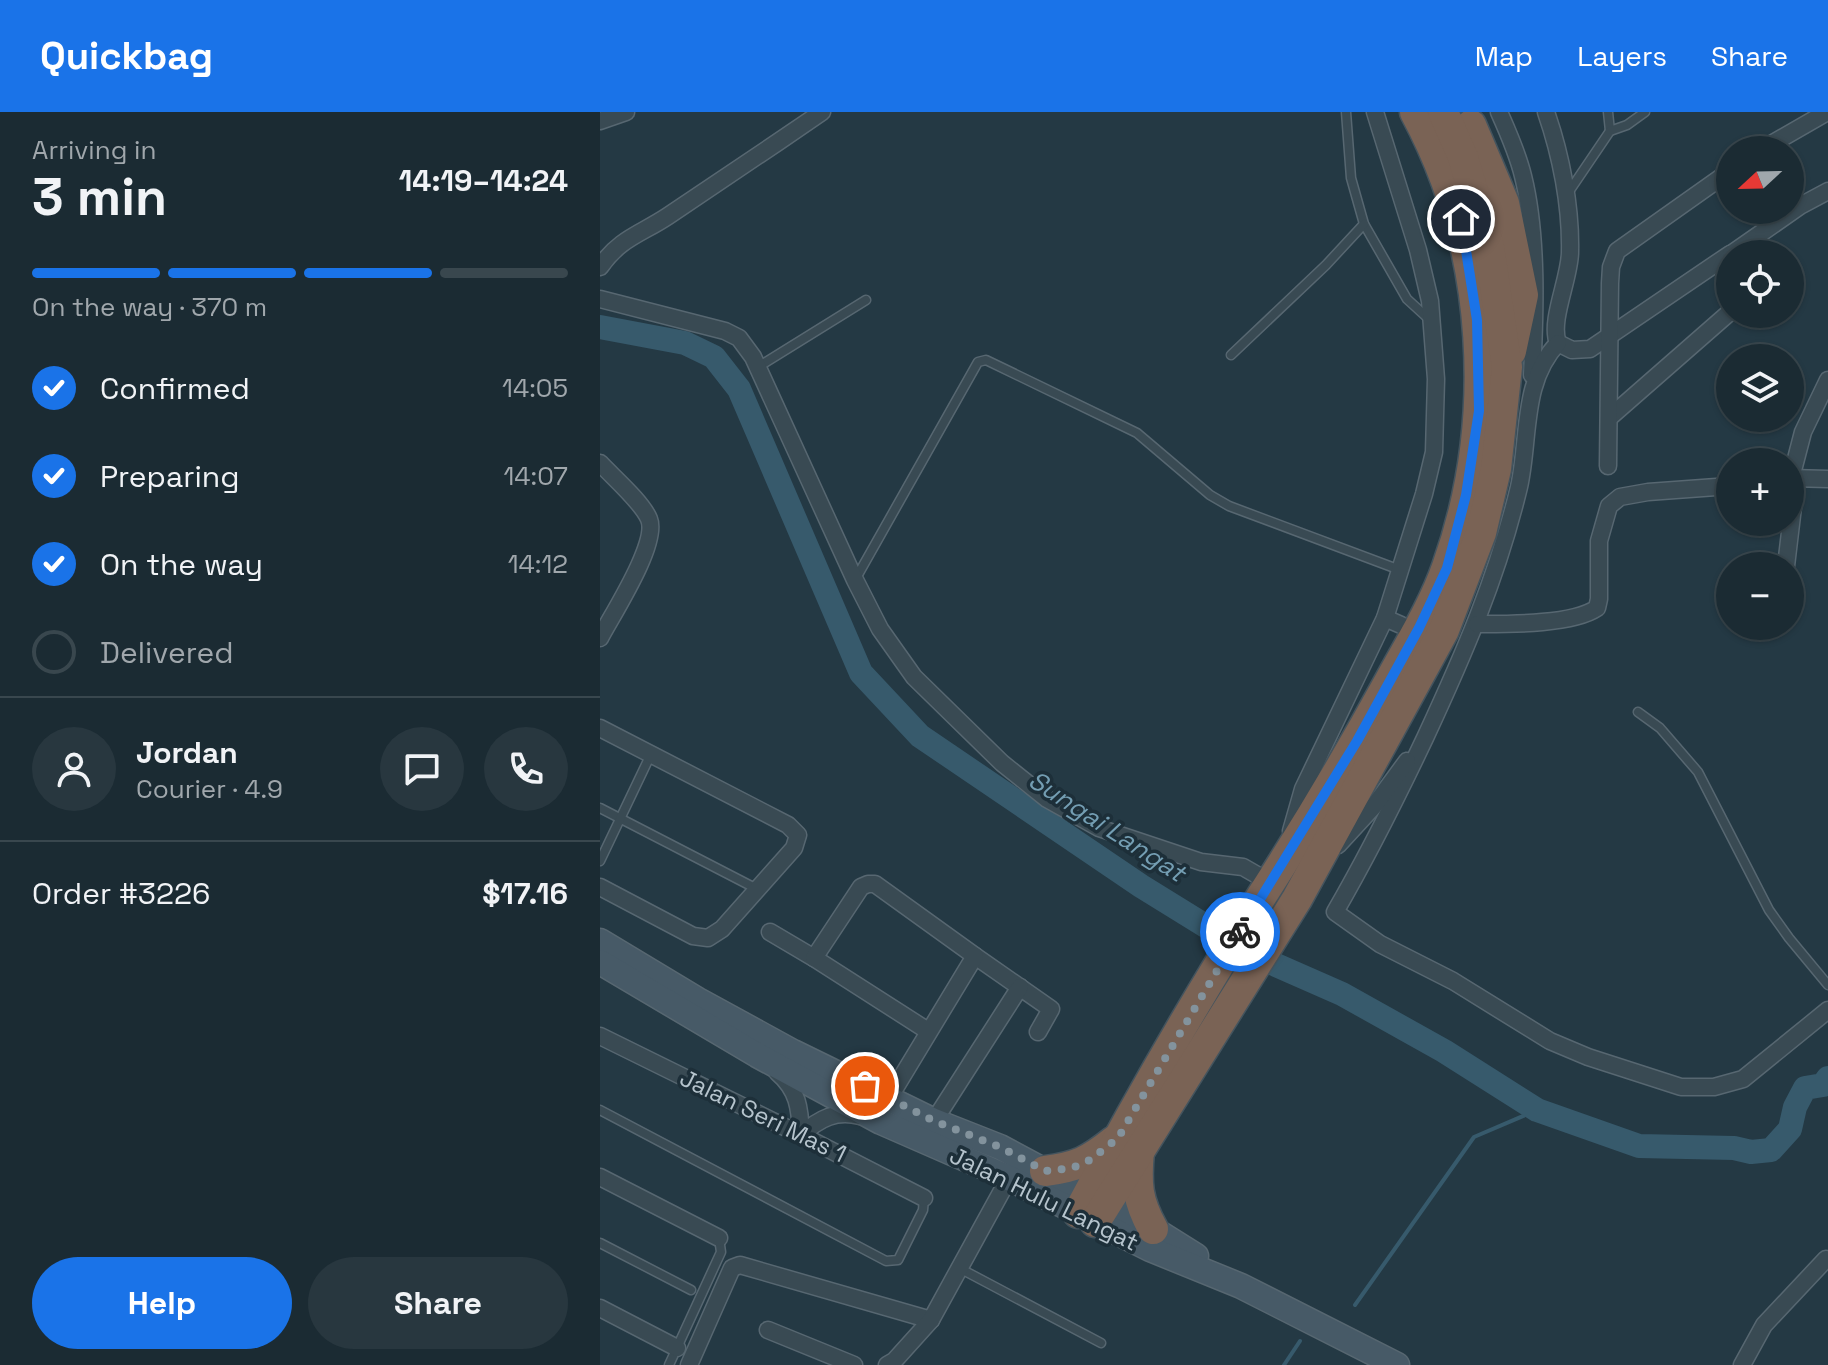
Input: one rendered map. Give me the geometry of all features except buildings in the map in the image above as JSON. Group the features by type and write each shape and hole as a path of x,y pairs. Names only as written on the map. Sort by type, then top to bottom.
{"highway":[{"path":"1092,1208 1129,1143 1205,990 1357,741 1419,628 1447,568 1466,495 1479,411 1477,320 1461,219 1415,112"},
{"path":"1443,112 1463,157 1489,246 1507,367"},
{"path":"1045,1171 1072,1168 1129,1143 1230,1009 1304,887 1449,616 1481,533 1496,469 1507,367 1523,295 1504,203 1465,112"},
{"path":"1129,1143 1141,1207 1153,1229"}],"main road":[{"name":"Jalan Hulu Langat","path":"600,941 711,1008 793,1052 934,1121 1000,1147 1045,1171 1150,1249 1241,1286 1397,1365"},
{"name":"Jalan Hulu Langat","path":"600,962 757,1055 881,1122 1009,1178 1153,1229 1241,1286"}],"street":[{"path":"600,121 626,112"},
{"path":"600,267 611,251 629,236 663,219 822,112"},
{"path":"600,299 725,331 739,338 757,367 880,629 914,677 1002,763 1047,799 1099,828 1201,862 1243,867 1272,881 1303,789 1393,622 1401,571 1434,452 1436,379 1430,301 1418,250 1375,112"},
{"path":"1546,112 1555,140 1571,250 1569,275 1555,329 1558,343 1539,368 1533,384 1519,485 1490,590 1477,624 1457,651 1427,734 1391,811 1335,912 1411,961 1453,981 1550,1041 1588,1057 1681,1087 1714,1087 1743,1079 1828,1010"},
{"path":"1785,136 1827,112"},
{"path":"1499,113 1523,176 1533,260 1536,301 1527,441"},
{"path":"1608,466 1611,267 1617,251 1716,181"},
{"path":"1750,240 1828,191"},
{"path":"1558,343 1579,351 1590,349 1716,264"},
{"path":"1610,417 1716,324"},
{"path":"1798,448 1828,380"},
{"path":"600,463 649,519 651,535 600,638"},
{"path":"1804,478 1828,479"},
{"path":"1477,624 1531,623 1589,613 1597,608 1599,599 1599,541 1609,506 1620,497 1648,492 1716,487"},
{"path":"600,728 788,825 798,835 794,848 722,929 708,938 693,936 600,887"},
{"path":"1304,887 1374,806 1427,734"},
{"path":"814,958 861,887 875,884 1051,1009 1038,1032"},
{"path":"770,932 928,1031"},
{"path":"889,1098 975,956"},
{"path":"934,1121 1020,987"},
{"name":"Jalan Seri Mas 1","path":"600,1036 924,1198"},
{"path":"757,1055 791,1084 798,1101 801,1135"},
{"path":"801,1135 825,1117 844,1112 881,1122"},
{"path":"600,1177 719,1238"},
{"path":"887,1365 931,1320 1009,1178"},
{"path":"1742,1365 1764,1325 1826,1259"},
{"path":"689,1365 732,1268 740,1265 931,1320"},
{"path":"600,1308 677,1348"},
{"path":"768,1330 854,1365"}],"lane":[{"path":"1346,112 1351,178 1364,224 1407,299 1431,321"},
{"path":"1608,112 1610,131"},
{"path":"1565,197 1610,131 1627,125 1645,112"},
{"path":"1231,355 1326,265 1364,224"},
{"path":"757,367 866,300"},
{"path":"855,580 978,362 986,360 1137,433 1210,495 1229,506 1401,571"},
{"path":"1638,712 1660,728 1698,772 1769,910 1828,985"},
{"path":"600,861 651,754"},
{"path":"600,808 758,889"},
{"path":"600,1110 886,1261 898,1260 923,1210 924,1198"},
{"path":"669,1365 721,1252 719,1238"},
{"path":"600,1243 691,1290"},
{"path":"961,1269 1101,1343"}],"waterway":[{"name":"Sungai Langat","path":"600,327 685,343 714,357 739,389 861,673 920,736 1141,886 1251,954 1342,994 1444,1051 1537,1110 1639,1146 1734,1148 1751,1152 1771,1150 1790,1129 1795,1107 1805,1088 1823,1085 1828,1078"},
{"path":"1355,1305 1474,1137 1537,1110"},
{"path":"1284,1365 1300,1341"}],"way so far":[{"path":"865,1086 934,1121 1000,1147 1045,1171 1072,1168 1090,1160 1118,1138 1240,932"}],"route":[{"path":"1240,932 1357,741 1419,628 1447,568 1466,495 1479,411 1477,320 1461,219"}]}
